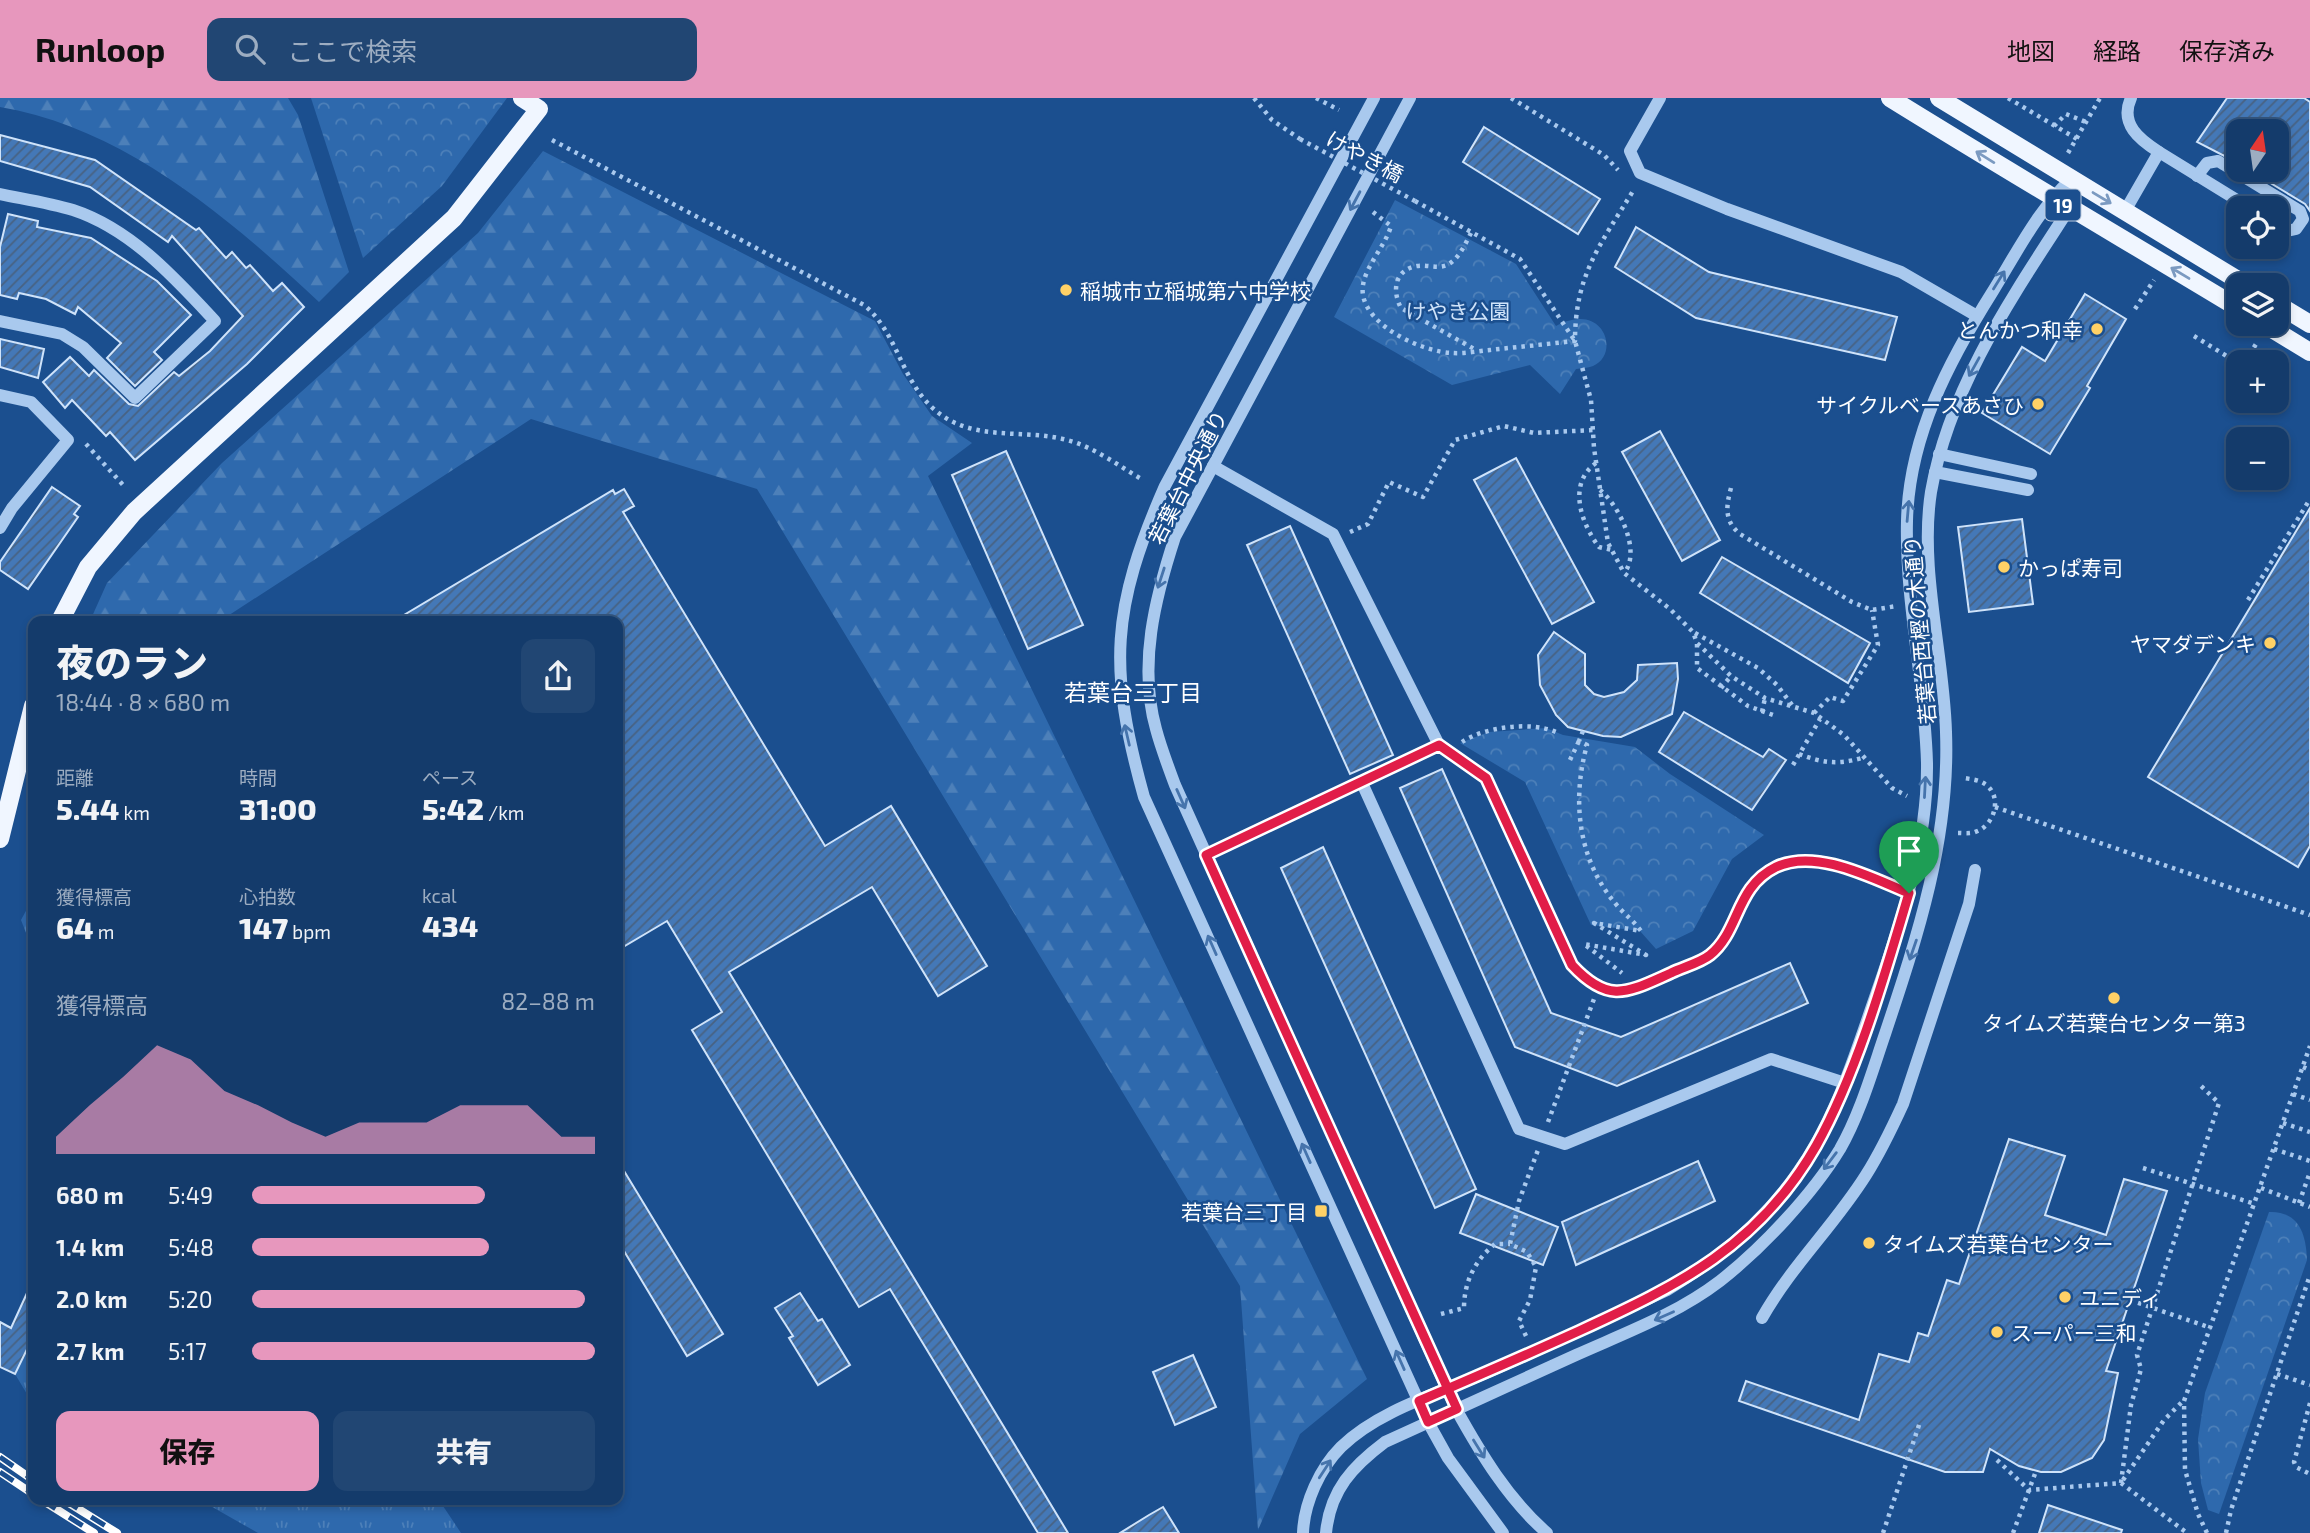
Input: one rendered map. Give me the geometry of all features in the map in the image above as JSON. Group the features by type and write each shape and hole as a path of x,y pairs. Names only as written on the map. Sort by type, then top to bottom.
{"main road":[{"path":"63,616 88,567 134,512 454,218 543,104 522,98"},
{"name":"19","path":"1890,98 2050,198 2226,301"},
{"name":"19","path":"1939,98 2226,273"},
{"path":"2289,311 2310,324"},
{"path":"2284,336 2310,352"},
{"path":"0,839 28,726"}],"street":[{"name":"若葉台中央通り","path":"1374,98 1165,486 1128,580 1119,656 1122,710 1144,797 1428,1422 1448,1458 1503,1533"},
{"name":"若葉台中央通り","path":"1410,98 1175,537 1158,588 1150,636 1150,683 1155,727 1175,785 1457,1409 1478,1448 1506,1490 1547,1533"},
{"path":"1660,98 1630,150 1640,173 1727,209 1901,272 1977,316"},
{"path":"2131,98 2127,113 2130,128 2140,139 2230,196"},
{"path":"2124,211 2159,152"},
{"path":"2197,176 2207,163 2218,161 2275,196"},
{"name":"若葉台西樫の木通り","path":"1303,1533 1311,1497 1322,1472 1342,1447 1375,1423 1419,1401 1667,1290 1727,1250 1773,1205 1815,1147 1845,1083 1909,893 1925,798 1927,765 1910,594 1907,521 1912,479 1922,434 1936,392 1977,316 2050,198 2071,178"},
{"name":"若葉台西樫の木通り","path":"1326,1533 1332,1505 1341,1482 1357,1463 1385,1442 1676,1310 1721,1280 1788,1216 1839,1149 1866,1090 1917,938 1937,858 1947,765 1946,726 1928,545 1935,472 1959,394 2069,209 2071,178"},
{"path":"0,194 74,211 101,223 136,245 170,273 215,321 135,398 83,348 62,334 0,321"},
{"path":"2289,204 2300,211 2303,219 2296,229 2289,231"},
{"path":"0,395 31,402 68,440 12,508 0,528"},
{"path":"1940,454 2031,474"},
{"path":"1213,466 1333,534 1439,745 1486,778 1572,965 1583,976 1611,990 1627,992 1710,955 1727,934 1749,889 1759,878 1777,867 1796,861 1820,863 1854,872 1909,893"},
{"path":"1935,472 2028,490"},
{"path":"1206,855 1439,745"},
{"path":"1362,783 1519,1129 1565,1144 1771,1059 1845,1083"},
{"path":"1762,1318 1782,1282 1865,1177 1903,1104 1969,904 1975,870"}],"path":[{"name":"けやき橋","path":"1254,98 1272,120 1300,139 1520,259 1575,341"},
{"path":"1316,98 1339,110"},
{"path":"1511,98 1604,155 1622,175"},
{"path":"2008,98 2077,139"},
{"path":"2068,153 2100,98"},
{"path":"2054,126 2059,118 2067,114 2086,122"},
{"path":"552,140 864,305 884,325 914,387 936,411 962,427 998,435 1024,433 1071,441 1143,480"},
{"path":"1628,183 1633,191 1595,254 1577,294 1575,341 1591,400 1596,463 1608,543 1624,573 1671,609 1693,632 1758,668 1777,685 1796,709"},
{"path":"1373,212 1391,226 1388,238 1366,275 1362,293 1376,322 1415,343 1451,354 1575,341"},
{"path":"1471,233 1461,253 1450,263 1440,267 1417,266 1403,272 1395,283 1395,296 1401,308 1478,351"},
{"path":"2135,309 2154,280"},
{"path":"2193,336 2226,356"},
{"path":"2252,350 2256,344"},
{"path":"1346,534 1368,524 1389,482 1423,497 1455,440 1504,426 1534,433 1593,430"},
{"path":"86,443 124,486"},
{"path":"1596,463 1587,469 1581,482 1580,508 1590,535 1599,547 1612,550"},
{"path":"1731,488 1726,511 1734,529 1852,602 1872,610 1898,606"},
{"path":"1600,489 1623,522 1631,556 1624,573"},
{"path":"2248,600 2310,499"},
{"path":"1814,713 1830,697 1843,701 1878,645 1872,610"},
{"path":"1693,632 1697,643 1697,668 1721,688 1762,712 1773,715"},
{"path":"1697,643 1731,677 1765,698 1814,713 1844,735 1892,788 1906,796"},
{"path":"1721,688 1731,677"},
{"path":"1762,712 1765,698"},
{"path":"1793,765 1820,719"},
{"path":"1460,743 1473,735 1511,728 1546,728 1556,732"},
{"path":"1570,760 1583,731"},
{"path":"1579,741 1587,744 1577,790 1577,817 1586,845 1614,903 1640,931 1594,923 1646,955 1584,944 1625,976"},
{"path":"1799,754 1822,763 1838,765 1862,758"},
{"path":"1958,833 1975,832 1989,823 1995,807 1994,793 1984,783 1964,778"},
{"path":"1995,807 2307,914 2310,907"},
{"path":"1510,1244 1519,1202 1594,999"},
{"path":"2207,1533 2198,1514 2185,1470 2184,1401 2310,1046"},
{"path":"2303,1067 2310,1070"},
{"path":"2121,1483 2131,1405 2141,1369 2137,1355 2219,1103 2201,1086"},
{"path":"2293,1094 2310,1100"},
{"path":"2283,1123 2310,1132"},
{"path":"2274,1149 2310,1161"},
{"path":"2143,1168 2255,1204"},
{"path":"2299,1203 2310,1172"},
{"path":"2261,1188 2310,1207"},
{"path":"1441,1314 1464,1308 1472,1268 1483,1254 1495,1244 1510,1244 1527,1252 1536,1267 1530,1300 1519,1321 1526,1336"},
{"path":"2226,1533 2231,1510 2310,1275"},
{"path":"2130,1300 2211,1328"},
{"path":"2277,1374 2310,1385"},
{"path":"2121,1483 2164,1420 2184,1401"},
{"path":"2310,1403 2294,1462 2296,1468 2310,1474"},
{"path":"1882,1533 1920,1422"},
{"path":"1997,1460 2029,1490 2121,1483 2187,1533"},
{"path":"2013,1533 2036,1471"}],"green space":[{"path":"0,98 288,98 298,115 349,272 319,302 249,239 173,181 90,135 46,118 0,107"},
{"path":"311,98 507,98 442,186 363,258"},
{"path":"543,151 875,321 903,374 932,416 972,443 928,476 1367,1379 1300,1434 1258,1530 1240,1286 757,489 531,419 228,616 92,616 107,583 222,463 478,233"},
{"name":"けやき公園","path":"1395,200 1516,264 1556,326 1573,320 1586,320 1596,324 1606,341 1606,351 1601,360 1593,366 1576,369 1560,394 1530,365 1452,385 1334,317"},
{"path":"1546,728 1563,735 1635,747 1670,774 1764,835 1732,859 1693,931 1656,949 1640,931 1591,925 1525,782 1460,743 1489,732"},
{"path":"28,907 28,938 21,920"},
{"path":"2269,1212 2287,1215 2299,1226 2305,1241 2307,1260 2219,1514 2208,1510 2201,1483 2198,1439 2205,1393"},
{"path":"28,1347 28,1396 15,1374"},
{"path":"209,1505 442,1505 461,1533 258,1533"}],"building":[{"path":"2227,98 2304,98 2310,102 2310,211 2305,204 2269,182 2289,182 2289,119 2226,119 2226,157 2197,142"},
{"path":"1484,127 1600,199 1578,234 1463,162"},
{"path":"0,135 95,160 196,230 199,228 226,258 232,252 246,268 250,265 273,291 282,283 304,307 247,364 135,460 110,432 106,436 72,400 65,408 43,382 70,357 89,376 94,370 129,404 138,406 174,372 179,376 210,351 243,316 172,236 168,242 90,187 0,161"},
{"path":"8,214 38,221 37,227 91,238 157,281 191,315 154,352 162,360 135,386 107,358 121,343 78,307 75,314 46,299 19,293 17,299 0,295 0,247"},
{"path":"1636,227 1709,272 1897,317 1885,360 1696,318 1615,267"},
{"path":"2085,294 2126,319 2087,386 2090,388 2050,454 1982,413 2022,347 2045,361"},
{"path":"0,339 44,349 38,378 0,367"},
{"path":"1660,431 1720,540 1682,561 1622,452"},
{"path":"1006,451 1083,625 1028,649 952,475"},
{"path":"1516,458 1594,602 1552,624 1474,480"},
{"path":"52,487 80,506 74,514 78,517 28,589 0,570 0,562"},
{"path":"624,489 634,506 623,512 825,846 891,806 987,966 938,996 872,887 729,972 1068,1533 1038,1533 890,1289 859,1307 692,1030 722,1012 667,921 623,947 623,616 402,616 613,490 615,494"},
{"name":"ヤマダデンキ","path":"2310,508 2310,846 2298,867 2148,777"},
{"path":"2022,519 2033,604 1969,612 1958,527"},
{"path":"1290,526 1393,755 1350,774 1247,545"},
{"path":"1722,557 1870,643 1848,683 1700,593"},
{"path":"1554,632 1585,654 1585,685 1594,694 1604,697 1624,692 1637,680 1638,665 1677,663 1678,679 1672,714 1621,737 1603,736 1568,727 1556,715 1540,685 1538,655"},
{"path":"1684,712 1763,757 1769,749 1786,760 1752,810 1659,752"},
{"path":"1442,769 1551,1013 1621,1037 1790,963 1808,1003 1617,1086 1515,1047 1400,788"},
{"path":"1323,847 1476,1189 1435,1208 1281,868"},
{"path":"2009,1139 2065,1156 2045,1215 2106,1235 2124,1179 2167,1191 2106,1371 2118,1373 2104,1440 2092,1458 2061,1472 2041,1472 2019,1466 1990,1449 1983,1472 1945,1472 1739,1401 1746,1381 1859,1420 1879,1354 1909,1362 1918,1333 1928,1336 1947,1280 1959,1284"},
{"path":"1698,1161 1715,1201 1576,1265 1562,1222"},
{"path":"623,1169 723,1334 687,1356 623,1249"},
{"path":"1476,1194 1558,1227 1543,1265 1460,1233"},
{"path":"28,1291 28,1347 15,1374 0,1367 0,1322 11,1328"},
{"path":"800,1293 818,1321 822,1319 850,1365 818,1385 789,1338 793,1336 775,1308"},
{"path":"1193,1355 1216,1407 1175,1425 1153,1372"},
{"path":"2048,1505 2122,1530 2121,1533 2039,1533"},
{"path":"1163,1507 1179,1533 1120,1533 1149,1515"}],"railway":[{"path":"0,1457 28,1477"},
{"path":"0,1472 28,1491"},
{"path":"50,1505 94,1533"},
{"path":"72,1505 117,1533"}],"place":[{"name":"稲城市立稲城第六中学校","path":"1066,290"},
{"name":"とんかつ和幸","path":"2097,329"},
{"name":"サイクルベースあさひ","path":"2038,404"},
{"name":"かっぱ寿司","path":"2004,567"},
{"name":"ヤマダデンキ","path":"2270,643"},
{"name":"タイムズ若葉台センター第3","path":"2114,998"},
{"name":"若葉台三丁目","path":"1321,1211"},
{"name":"タイムズ若葉台センター","path":"1869,1243"},
{"name":"ユニディ","path":"2065,1297"},
{"name":"スーパー三和","path":"1997,1332"}],"district":[{"name":"若葉台三丁目","path":"1133,692"}],"route":[{"path":"1909,893 1852,1065 1831,1115 1815,1147 1773,1205 1727,1250 1667,1290 1488,1372 1448,1389 1419,1401 1428,1422 1457,1409 1448,1389 1434,1361 1206,855 1439,745 1486,778 1572,965 1595,984 1611,990 1627,992 1710,955 1727,934 1749,889 1759,878 1777,867 1796,861 1820,863 1854,872 1909,893"}]}
